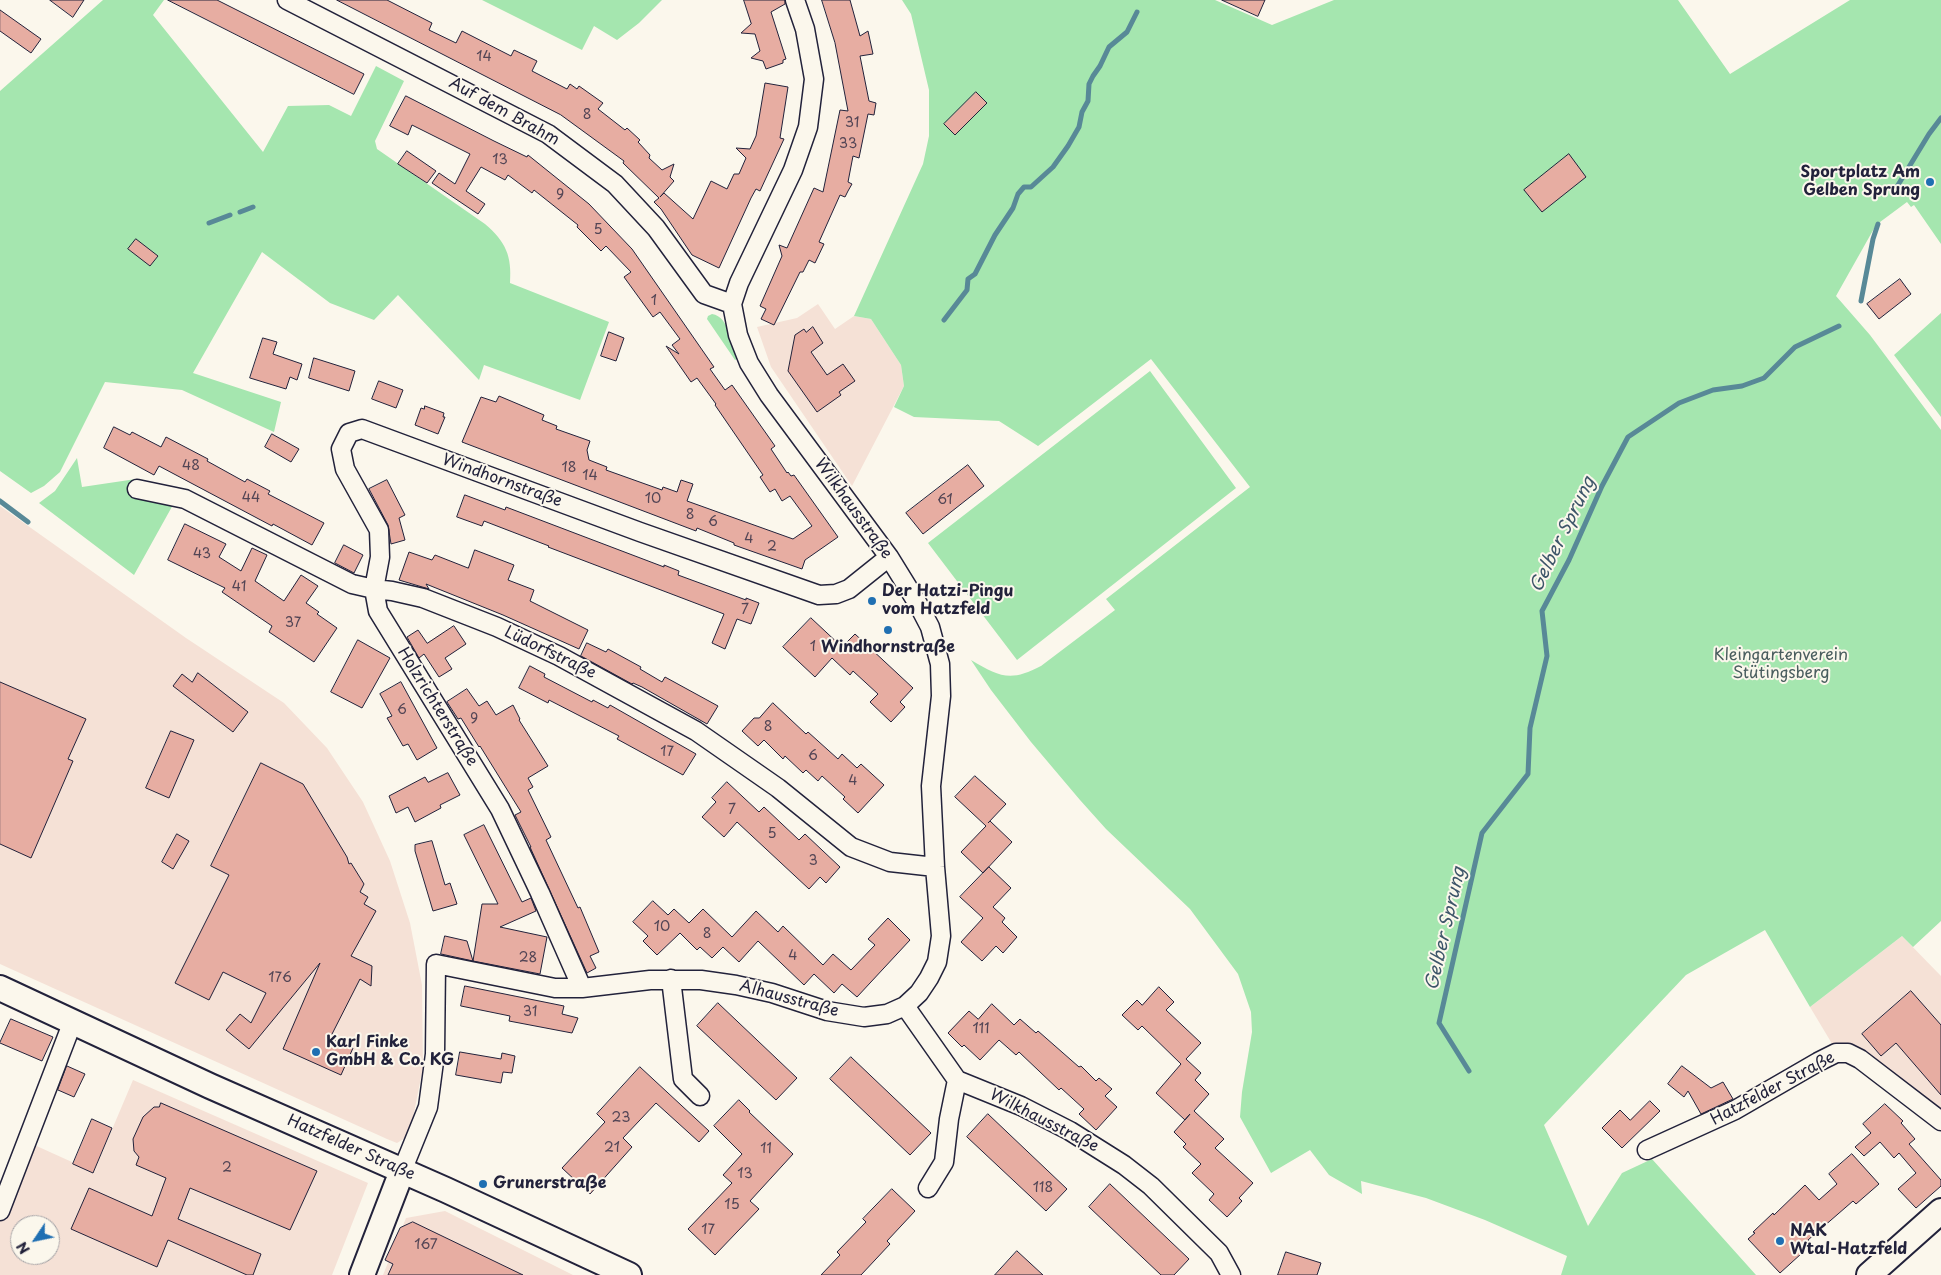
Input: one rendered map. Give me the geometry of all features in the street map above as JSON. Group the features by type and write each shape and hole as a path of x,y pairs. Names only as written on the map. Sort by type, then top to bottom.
{"main road":[{"name":"Hatzfelder Straße","path":"0,988 210,1086 537,1231 629,1275"},
{"path":"362,1275 402,1171"},
{"path":"1869,1275 1941,1211"}],"street":[{"name":"Auf dem Brahm","path":"286,0 548,134 615,184 656,228 704,294 732,304"},
{"path":"732,304 739,283 793,170 808,127 814,79 805,29 795,0"},
{"name":"Wilkhausstraße","path":"732,304 738,335 754,371 769,395 889,557 930,627 940,664 941,696 931,786 941,936 937,962 929,978 919,993 905,1006"},
{"name":"Windhornstraße","path":"362,429 649,535 819,595 836,594 849,589 889,557"},
{"name":"Holzrichterstraße","path":"362,429 349,433 341,449 345,469 379,530 380,558 374,590 378,611 500,809 582,988"},
{"name":"Lüdorfstraße","path":"137,489 184,500 352,584 374,590 392,591 423,598 497,627 568,661 696,731 778,788 851,847 890,862 935,866"},
{"name":"Alhausstraße","path":"402,1171 428,1107 435,1054 436,964 555,988 582,988 650,980 701,980 772,993 827,1011 864,1017 887,1014 905,1006"},
{"path":"671,979 683,1079 700,1096"},
{"path":"905,1006 957,1080 944,1162 928,1188"},
{"path":"0,1211 73,1021"},
{"name":"Hatzfelder Straße","path":"1648,1150 1735,1110 1818,1062 1836,1054 1848,1053 1860,1059 1941,1121"},
{"name":"Wilkhausstraße","path":"957,1080 1021,1106 1070,1131 1124,1165 1151,1186 1205,1239 1218,1253 1231,1275"}],"shaded area":[{"path":"818,304 835,329 854,316 871,319 901,365 904,386 852,486 771,367 757,327 797,318"},
{"path":"0,506 186,638 284,703 327,748 363,802 390,861 410,923 422,985 423,1067 413,1118 405,1138 397,1143 387,1139 0,964"},
{"path":"1902,936 1941,976 1941,1115 1834,1047 1810,1007"},
{"path":"133,1080 368,1183 332,1275 0,1275 0,1219 30,1143 94,1172"},
{"path":"445,1211 573,1275 383,1275 406,1218"}],"green space":[{"path":"103,0 164,0 153,15 263,152 288,106 329,105 351,116 376,66 404,81 375,141 377,149 485,224 498,237 509,257 510,283 609,322 580,400 484,365 479,380 398,295 374,320 330,303 262,252 193,373 281,402 274,432 182,390 105,382 60,472 44,486 31,493 0,471 0,91"},
{"path":"482,0 662,0 639,23 617,40 594,26 582,50"},
{"name":"Kleingartenverein Stütingsberg","path":"902,0 1215,0 1272,25 1334,0 1678,0 1730,74 1850,0 1941,0 1941,244 1914,205 1911,207 1907,202 1876,225 1836,296 1870,335 1941,430 1941,921 1913,947 1902,936 1810,1007 1765,930 1686,975 1544,1125 1588,1226 1622,1173 1652,1159 1756,1275 1561,1275 1567,1256 1485,1220 1426,1198 1361,1181 1362,1194 1329,1175 1310,1150 1271,1173 1240,1117 1242,1092 1252,1032 1251,1012 1238,974 1190,909 1106,829 1080,800 1031,742 991,690 971,660 998,674 1013,676 1041,666 1115,610 1106,599 1250,487 1151,359 1038,446 999,421 914,417 894,407 904,386 901,365 871,319 854,316 923,164 929,136 929,90 911,14"},
{"path":"1941,313 1941,417 1894,355"},
{"path":"712,314 723,320 729,332 737,359 735,360 707,319"},
{"path":"1150,371 1236,488 1017,660 928,543"},
{"path":"77,458 82,487 136,479 174,503 134,575 39,503 55,491"}],"building":[{"path":"50,0 84,0 73,17"},
{"path":"168,0 217,0 364,74 354,94"},
{"path":"337,0 387,0 432,23 429,30 456,43 462,31 511,56 514,50 537,61 532,71 567,89 570,84 577,89 579,86 603,103 598,109 625,130 627,128 640,140 638,142 650,155 649,158 662,170 674,164 670,177 674,181 660,197 664,193 693,219 711,181 727,189 734,174 739,174 746,158 736,148 750,149 756,136 765,83 788,87 780,138 784,139 760,191 756,189 751,198 719,268 692,255 661,209 654,202 659,198 623,163 624,161 561,115"},
{"path":"744,0 785,0 785,4 771,12 786,59 783,60 783,63 766,69 763,61 751,58 760,51 755,34 741,33 751,24"},
{"path":"822,0 850,0 860,36 868,31 873,54 860,56 869,101 876,103 874,115 868,114 859,158 853,156 848,182 852,184 845,197 840,195 819,242 824,244 815,263 809,260 803,272 800,272 774,325 761,319 766,309 760,306 782,256 779,245 787,248 814,188 823,192 840,110 848,111 835,43"},
{"path":"1222,0 1265,0 1258,16"},
{"path":"0,10 41,39 31,53 0,31"},
{"path":"976,92 987,103 955,135 944,124"},
{"path":"406,96 527,157 528,155 589,204 632,249 714,367 710,369 725,390 732,385 775,446 771,449 787,473 791,476 794,475 838,537 805,560 802,569 734,545 734,543 697,528 696,531 462,442 481,397 496,402 499,396 544,415 542,420 557,426 556,429 590,441 587,450 589,460 607,467 606,470 662,490 663,487 677,492 681,480 693,484 687,501 793,539 812,526 790,496 782,501 775,489 770,492 760,477 763,475 716,404 697,378 691,382 666,346 679,354 672,345 680,339 660,312 653,317 624,277 631,272 606,246 601,251 577,227 578,225 534,190 532,193 508,175 505,180 481,167 466,191 485,204 478,214 432,183 439,173 455,184 470,154 412,125 408,135 390,126"},
{"path":"407,151 436,171 427,183 398,164"},
{"path":"1569,154 1586,177 1542,212 1524,190"},
{"path":"136,239 158,256 150,266 128,249"},
{"path":"1900,279 1911,294 1879,319 1867,304"},
{"path":"813,327 823,343 811,352 827,375 843,364 855,381 839,392 841,395 817,412 788,371 795,335 804,329 806,332"},
{"path":"609,332 624,338 616,361 601,356"},
{"path":"263,338 277,342 273,354 302,364 297,380 290,377 286,389 250,378"},
{"path":"314,358 355,371 349,391 309,378"},
{"path":"379,381 403,390 396,408 372,399"},
{"path":"425,406 444,413 443,417 445,417 438,434 415,425 421,408 424,409"},
{"path":"114,427 130,435 132,432 161,447 166,437 208,459 207,461 245,482 247,479 270,491 268,494 324,523 312,545 159,466 154,475 104,448"},
{"path":"272,434 299,449 291,462 265,447"},
{"path":"968,465 984,486 923,534 906,513"},
{"path":"387,480 405,515 399,518 405,540 391,544 388,525 369,489"},
{"path":"465,495 505,510 506,507 664,567 664,565 679,571 678,575 759,603 751,624 737,619 725,649 712,643 724,614 484,521 482,526 457,517"},
{"path":"185,524 226,544 219,557 241,571 252,548 267,555 255,581 284,601 301,575 318,586 306,603 319,612 317,614 337,628 314,662 269,632 272,626 222,592 225,588 168,560"},
{"path":"344,545 363,555 354,573 335,563"},
{"path":"475,550 514,565 508,580 534,590 530,601 588,630 579,649 503,615 426,584 429,589 399,580 409,552 432,560 435,555 468,568"},
{"path":"811,618 842,647 855,634 913,688 900,702 905,707 891,722 870,702 878,694 853,671 850,675 832,658 815,677 783,647"},
{"path":"454,626 466,644 445,658 452,669 439,677 424,654 419,658 407,637 418,630 427,643"},
{"path":"358,640 390,658 362,708 331,692"},
{"path":"587,643 606,652 608,649 641,667 640,669 662,682 665,677 718,706 707,724 642,687 632,684 581,656"},
{"path":"530,666 545,674 544,677 592,702 593,700 608,708 610,705 696,754 683,775 617,739 619,736 549,700 548,703 519,688"},
{"path":"198,673 248,712 233,732 173,686 182,674 192,682"},
{"path":"0,682 86,719 68,759 73,761 31,858 0,844"},
{"path":"401,682 437,748 417,760 408,744 403,746 387,718 392,716 380,694"},
{"path":"467,689 479,706 487,701 496,715 513,705 519,720 548,766 528,778 533,787 528,790 551,837 546,840 578,908 580,907 599,952 590,956 596,968 587,973 515,815 521,812 480,746 461,718 458,719 447,702"},
{"path":"773,703 806,734 808,732 838,759 842,754 857,768 861,764 884,785 858,813 843,799 845,797 822,776 818,781 806,770 803,773 785,756 783,759 764,740 758,746 742,731 754,718 759,718"},
{"path":"171,731 194,740 169,798 146,788"},
{"path":"261,763 303,784 347,857 349,864 351,863 364,884 360,892 368,897 364,904 376,911 351,956 372,966 371,986 360,979 330,1038 353,1048 341,1075 283,1049 320,963 249,1049 226,1030 240,1014 251,1023 266,993 223,972 209,1000 175,983 229,875 211,866"},
{"path":"448,773 460,795 440,805 441,808 415,822 408,807 396,813 389,796 425,777 428,782"},
{"path":"975,776 1006,804 988,823 990,821 1012,842 983,873 961,852 986,826 955,797"},
{"path":"727,782 759,812 764,807 799,840 805,834 840,867 826,883 820,877 809,889 737,822 724,837 702,817 716,802 712,798"},
{"path":"484,825 522,902 531,898 536,911 500,927 547,937 540,974 473,961 482,904 498,904 464,835"},
{"path":"177,834 189,841 173,869 162,862"},
{"path":"432,841 445,885 450,883 457,904 433,911 415,851 415,845"},
{"path":"989,867 1011,888 993,907 1005,918 1002,922 1017,937 1003,953 996,946 982,961 961,942 983,918 960,897"},
{"path":"653,901 668,915 674,909 689,923 703,909 732,937 756,911 778,932 783,926 823,965 833,954 851,970 875,945 868,939 888,918 910,940 857,997 842,984 834,993 814,974 804,985 758,941 739,962 723,947 712,958 700,947 697,950 680,933 657,955 643,941 648,936 633,922"},
{"path":"445,936 467,941 473,961 441,954"},
{"path":"465,986 564,1006 562,1014 578,1018 572,1033 509,1021 510,1016 461,1006"},
{"path":"1159,987 1174,1002 1166,1010 1201,1043 1186,1059 1201,1073 1195,1080 1209,1094 1194,1111 1224,1139 1215,1148 1253,1183 1239,1198 1242,1201 1227,1217 1209,1200 1214,1194 1192,1173 1201,1164 1183,1147 1186,1144 1174,1132 1185,1120 1156,1093 1181,1064 1142,1026 1138,1030 1122,1015 1137,1000 1142,1005"},
{"path":"1911,991 1941,1025 1941,1095 1896,1043 1881,1056 1862,1034"},
{"path":"718,1003 797,1078 776,1100 697,1026"},
{"path":"992,1004 1014,1025 1020,1019 1036,1033 1038,1031 1079,1067 1081,1066 1096,1081 1099,1078 1112,1089 1105,1096 1117,1107 1096,1130 1079,1114 1084,1109 1061,1088 1059,1090 1019,1052 1016,1055 999,1040 980,1060 964,1045 962,1047 948,1033 969,1011 978,1019"},
{"path":"11,1019 53,1037 42,1061 0,1043"},
{"path":"460,1052 501,1059 502,1053 515,1056 512,1073 503,1072 501,1083 456,1075"},
{"path":"851,1057 931,1133 910,1155 830,1079"},
{"path":"67,1066 85,1074 74,1097 58,1090"},
{"path":"1682,1066 1711,1088 1723,1082 1733,1099 1701,1114 1688,1091 1684,1097 1668,1084"},
{"path":"640,1067 709,1131 699,1142 656,1103 623,1138 632,1147 590,1194 562,1168 605,1122 597,1114"},
{"path":"739,1100 793,1154 750,1201 759,1209 715,1255 688,1229 732,1183 723,1175 742,1154 714,1126"},
{"path":"1650,1101 1660,1111 1622,1148 1602,1128 1620,1110 1630,1120"},
{"path":"161,1103 317,1171 290,1230 190,1188 178,1219 261,1254 253,1275 247,1275 168,1240 157,1267 71,1229 89,1188 152,1216 166,1178 136,1165 139,1157 134,1151 133,1139 143,1117 154,1107 159,1107"},
{"path":"1885,1104 1903,1121 1901,1123 1915,1139 1909,1144 1941,1180 1941,1186 1916,1208 1898,1189 1916,1173 1899,1153 1894,1158 1880,1142 1864,1156 1855,1147 1871,1133 1863,1124"},
{"path":"988,1114 1067,1189 1046,1211 967,1137"},
{"path":"92,1119 112,1128 93,1173 73,1164"},
{"path":"1852,1154 1879,1184 1856,1204 1853,1201 1808,1240 1812,1244 1780,1273 1748,1239 1773,1213 1774,1215 1805,1185 1819,1200 1837,1184 1829,1174"},
{"path":"1110,1184 1189,1259 1174,1275 1161,1275 1089,1207"},
{"path":"892,1189 915,1211 887,1241 890,1244 861,1275 821,1275 840,1255 837,1252 866,1222 863,1219"},
{"path":"413,1222 523,1275 388,1275 393,1264 385,1260 400,1228"},
{"path":"1017,1251 1043,1275 995,1275"},
{"path":"1286,1252 1321,1263 1317,1275 1278,1275"}],"waterway":[{"path":"944,320 967,290 968,279 975,274 995,235 1013,208 1018,194 1024,187 1031,187 1053,167 1068,146 1079,127 1082,112 1088,101 1089,84 1093,76 1109,47 1127,32 1137,12"},
{"name":"Gelber Sprung","path":"1898,185 1941,118"},
{"path":"240,212 253,207"},
{"path":"209,223 230,215"},
{"name":"Gelber Sprung","path":"1861,301 1873,239 1878,224"},
{"name":"Gelber Sprung","path":"1469,1071 1439,1023 1482,833 1528,774 1530,728 1547,656 1542,611 1569,560 1602,486 1628,437 1679,403 1713,390 1742,386 1764,378 1795,347 1839,326"},
{"path":"0,501 28,522"}],"place":[{"name":"Sportplatz Am Gelben Sprung","path":"1930,182"},
{"name":"Der Hatzi-Pingu vom Hatzfeld","path":"872,601"},
{"name":"Windhornstraße","path":"888,630"},
{"name":"Karl Finke GmbH & Co. KG","path":"316,1052"},
{"name":"Grunerstraße","path":"483,1184"},
{"name":"NAK Wtal-Hatzfeld","path":"1780,1241"}]}
